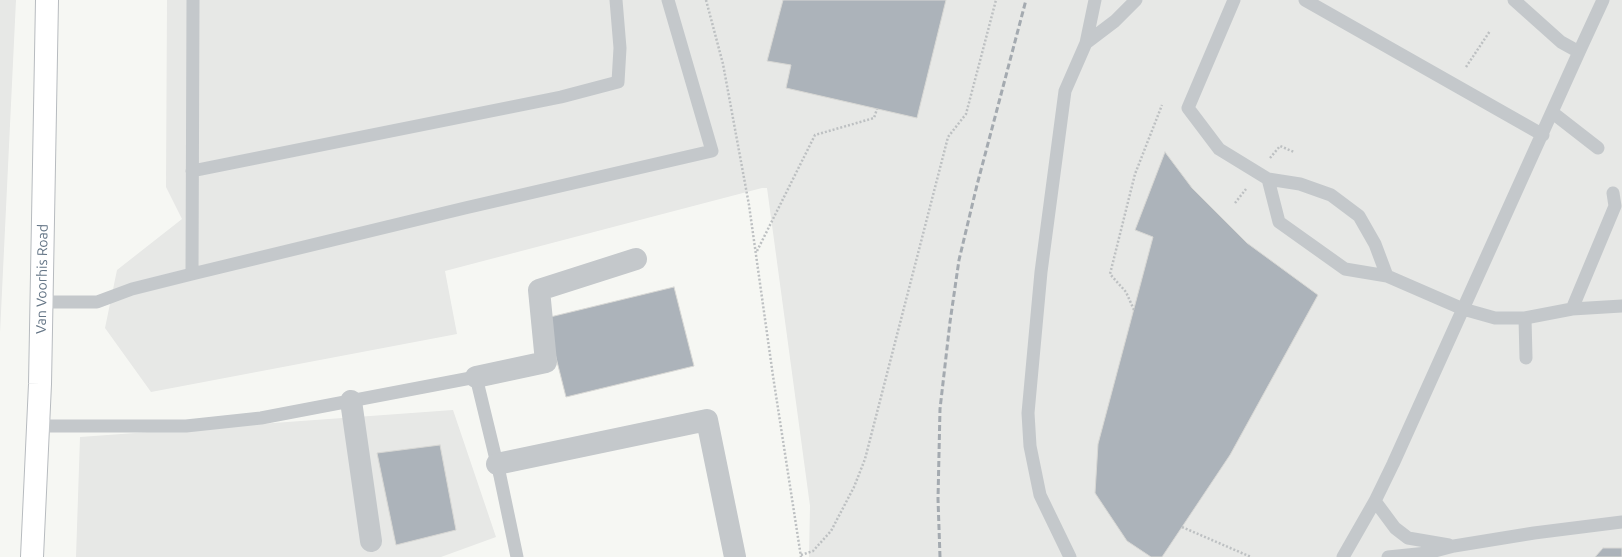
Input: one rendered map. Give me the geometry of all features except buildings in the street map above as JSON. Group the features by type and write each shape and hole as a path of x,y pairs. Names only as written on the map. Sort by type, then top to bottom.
{"main road":[{"name":"Van Voorhis Road","path":"32,557 38,426 47,0"}],"street":[{"path":"476,378 546,362 539,290 636,259"},
{"path":"351,401 372,541"},
{"path":"497,464 707,420 735,557"}],"lane":[{"path":"192,274 193,0"},
{"path":"192,171 561,97 618,82 620,48 616,0"},
{"path":"41,302 97,302 132,288 712,150 668,0"},
{"path":"1070,557 1040,495 1030,446 1028,414 1041,272 1065,91 1086,43 1095,0"},
{"path":"1086,43 1115,21 1136,0"},
{"path":"1234,0 1188,108 1219,149 1268,179 1300,184 1331,195 1359,216 1375,244 1388,276"},
{"path":"1305,0 1543,135"},
{"path":"1514,0 1561,42 1579,52"},
{"path":"1343,557 1375,501 1543,135 1603,0"},
{"path":"1552,113 1598,148"},
{"path":"1268,179 1279,222 1345,269 1388,276 1463,309 1496,318 1525,318 1572,309 1622,306"},
{"path":"1572,309 1615,206 1612,193"},
{"path":"1525,318 1526,358"},
{"path":"38,426 186,426 262,418 476,378 497,464 517,557"},
{"path":"1375,501 1395,528 1408,538 1454,546"},
{"path":"1388,557 1427,553 1454,546 1534,533 1622,522"}],"path":[{"path":"706,0 723,64 757,252 773,376 801,556 813,551 831,531 854,487 865,459 948,137 966,114 996,0"},
{"path":"1466,67 1490,31"},
{"path":"1134,310 1126,292 1110,274 1135,174 1162,104"},
{"path":"757,252 815,135 874,118 877,109"},
{"path":"1182,527 1252,557"}],"shaded area":[{"path":"0,0 16,0 0,333"},
{"path":"167,0 1622,0 1622,557 809,557 810,506 767,188 762,188 445,271 457,334 151,392 105,328 117,270 182,219 166,187"},
{"path":"453,410 496,537 441,557 76,557 80,437"}],"railway":[{"path":"940,557 938,499 940,409 959,260 977,185 1026,0"}]}
